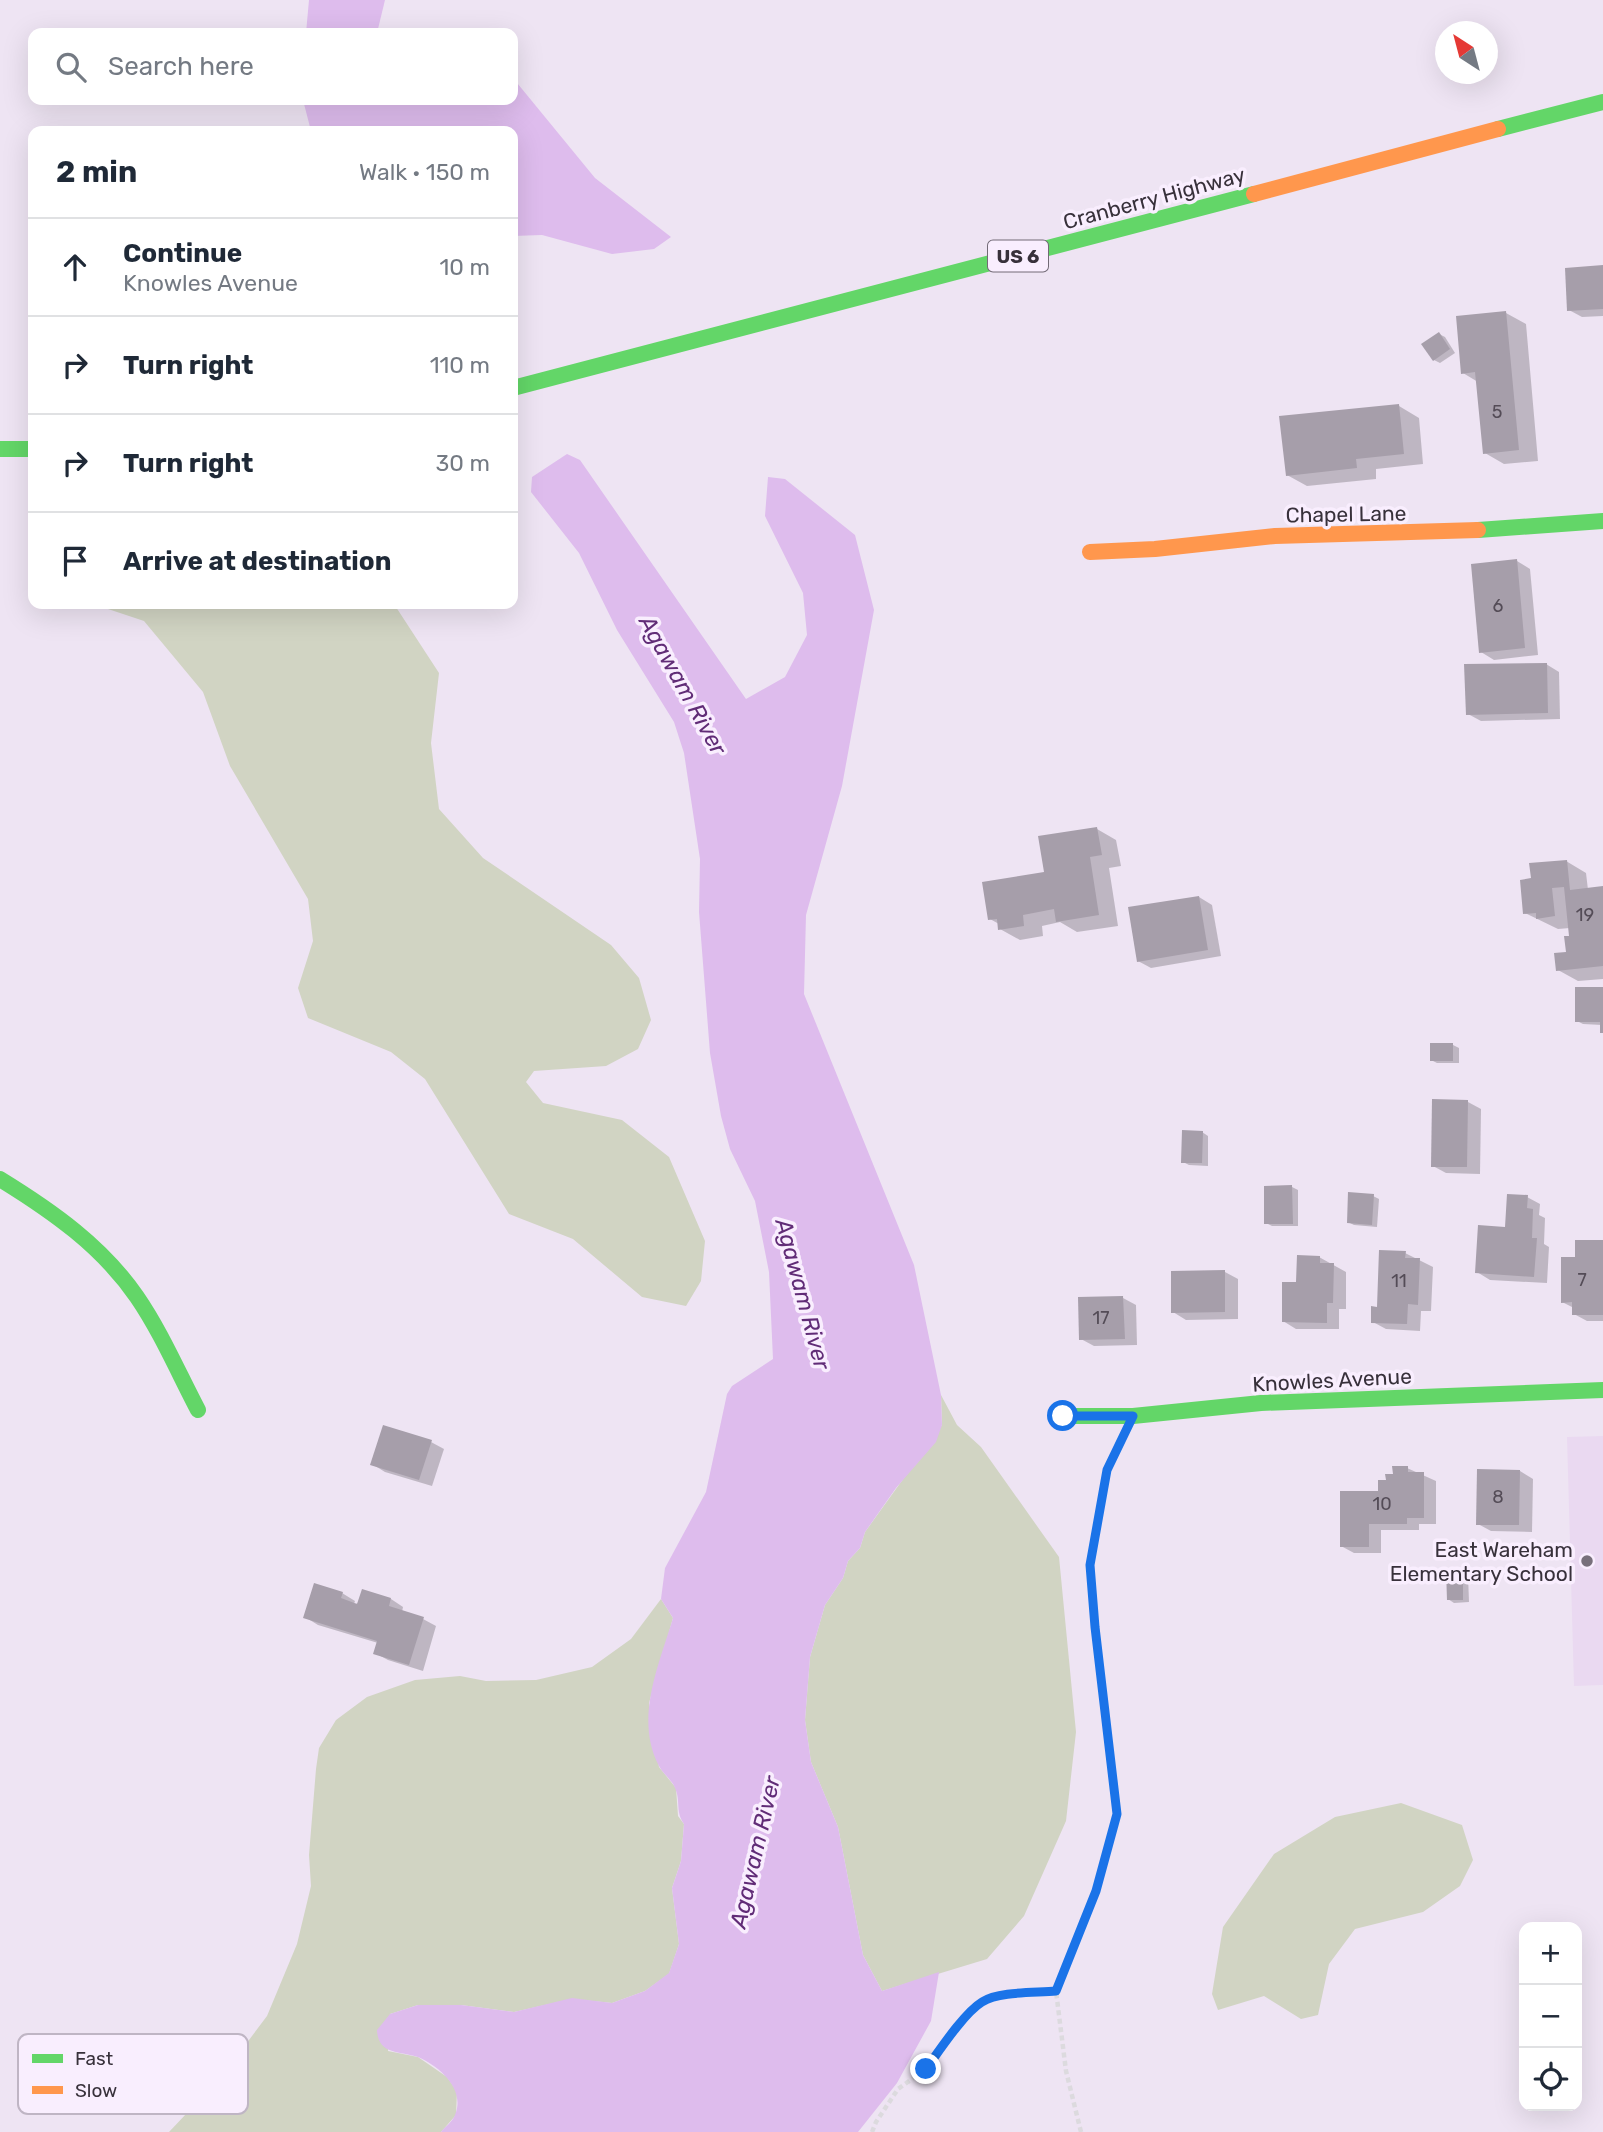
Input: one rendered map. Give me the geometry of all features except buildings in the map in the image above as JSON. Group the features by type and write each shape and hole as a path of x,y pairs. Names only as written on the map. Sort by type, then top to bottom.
{"street":[{"name":"Cranberry Highway","path":"518,387 1603,102"},
{"path":"0,449 28,449"},
{"name":"Chapel Lane","path":"1090,552 1155,549 1275,536 1455,532 1603,521"},
{"path":"0,1179 52,1212 79,1233 122,1276 139,1299 198,1410"},
{"name":"Knowles Avenue","path":"1063,1416 1133,1416 1261,1403 1603,1390"}],"path":[{"path":"1081,2132 1066,2071 1056,1991 1096,1891 1117,1814 1090,1565 1107,1470 1133,1416"},
{"path":"872,2132 898,2089 926,2069 954,2030 982,2002 1007,1995 1056,1991"}],"shaded area":[{"name":"East Wareham Elementary School","path":"1603,1436 1603,1685 1574,1686 1567,1437"}],"green space":[{"path":"108,609 397,609 439,673 431,743 439,809 483,858 611,945 639,978 651,1020 638,1049 606,1066 534,1071 526,1082 543,1103 622,1120 669,1157 705,1241 701,1281 686,1306 642,1297 573,1239 509,1214 425,1079 391,1052 308,1018 298,988 313,941 308,899 230,766 203,692 144,621"},
{"path":"941,1395 957,1425 981,1447 1059,1557 1076,1732 1066,1821 1024,1916 987,1959 882,1991 863,1955 838,1827 811,1762 805,1720 810,1657 825,1605 843,1578 848,1561 860,1548 865,1532 942,1425"},
{"path":"661,1599 673,1618 649,1703 659,1767 676,1788 678,1816 684,1824 681,1861 672,1888 679,1944 669,1974 645,1991 612,2003 572,1999 514,2012 461,2005 418,2005 390,2014 388,2051 418,2057 447,2077 457,2091 456,2115 441,2132 169,2132 186,2114 248,2114 248,2041 267,2016 297,1944 311,1886 309,1855 319,1748 336,1720 367,1697 415,1680 460,1676 486,1681 536,1680 592,1667 631,1639"},
{"path":"1401,1803 1462,1825 1473,1860 1460,1886 1423,1912 1355,1929 1329,1964 1318,2015 1301,2019 1264,1996 1218,2010 1212,1994 1223,1927 1274,1854 1335,1817"}],"water":[{"path":"309,0 385,0 378,28 306,28"},
{"path":"518,84 595,178 671,237 654,249 612,254 542,235 518,236 518,126 310,126 304,105 518,105"},
{"name":"Agawam River","path":"567,454 580,460 746,699 785,677 807,635 803,593 765,516 768,477 785,479 855,535 874,610 842,786 806,915 804,994 914,1265 941,1395 942,1425 936,1442 896,1488 865,1532 860,1548 848,1561 843,1578 825,1605 810,1657 805,1720 811,1762 838,1827 863,1955 882,1991 939,1972 931,2021 897,2083 858,2132 441,2132 454,2117 457,2096 454,2088 434,2066 418,2057 391,2051 381,2044 378,2038 377,2030 390,2014 418,2005 461,2005 514,2012 572,1998 612,2003 645,1991 669,1973 679,1944 672,1888 681,1861 684,1824 675,1788 659,1766 649,1730 651,1692 673,1618 661,1599 665,1568 706,1492 727,1394 732,1386 773,1359 769,1272 755,1201 730,1149 710,1053 699,912 700,859 684,753 674,722 617,630 579,553 531,492 532,477"}],"traffic: fast":[{"path":"1498,129 1603,102"},
{"path":"518,387 1254,194"},
{"path":"0,449 28,449"},
{"path":"1478,530 1603,521"},
{"path":"0,1179 75,1231 123,1279 154,1324 198,1410"},
{"path":"1063,1416 1133,1416 1261,1403 1603,1390"}],"traffic: slow":[{"path":"1254,194 1498,129"},
{"path":"1090,552 1155,549 1275,536 1478,530"}],"place":[{"name":"East Wareham Elementary School","path":"1587,1561"}],"route":[{"path":"926,2069 954,2030 982,2002 1007,1995 1056,1991 1096,1891 1117,1814 1090,1565 1107,1470 1133,1416 1063,1416"}]}
